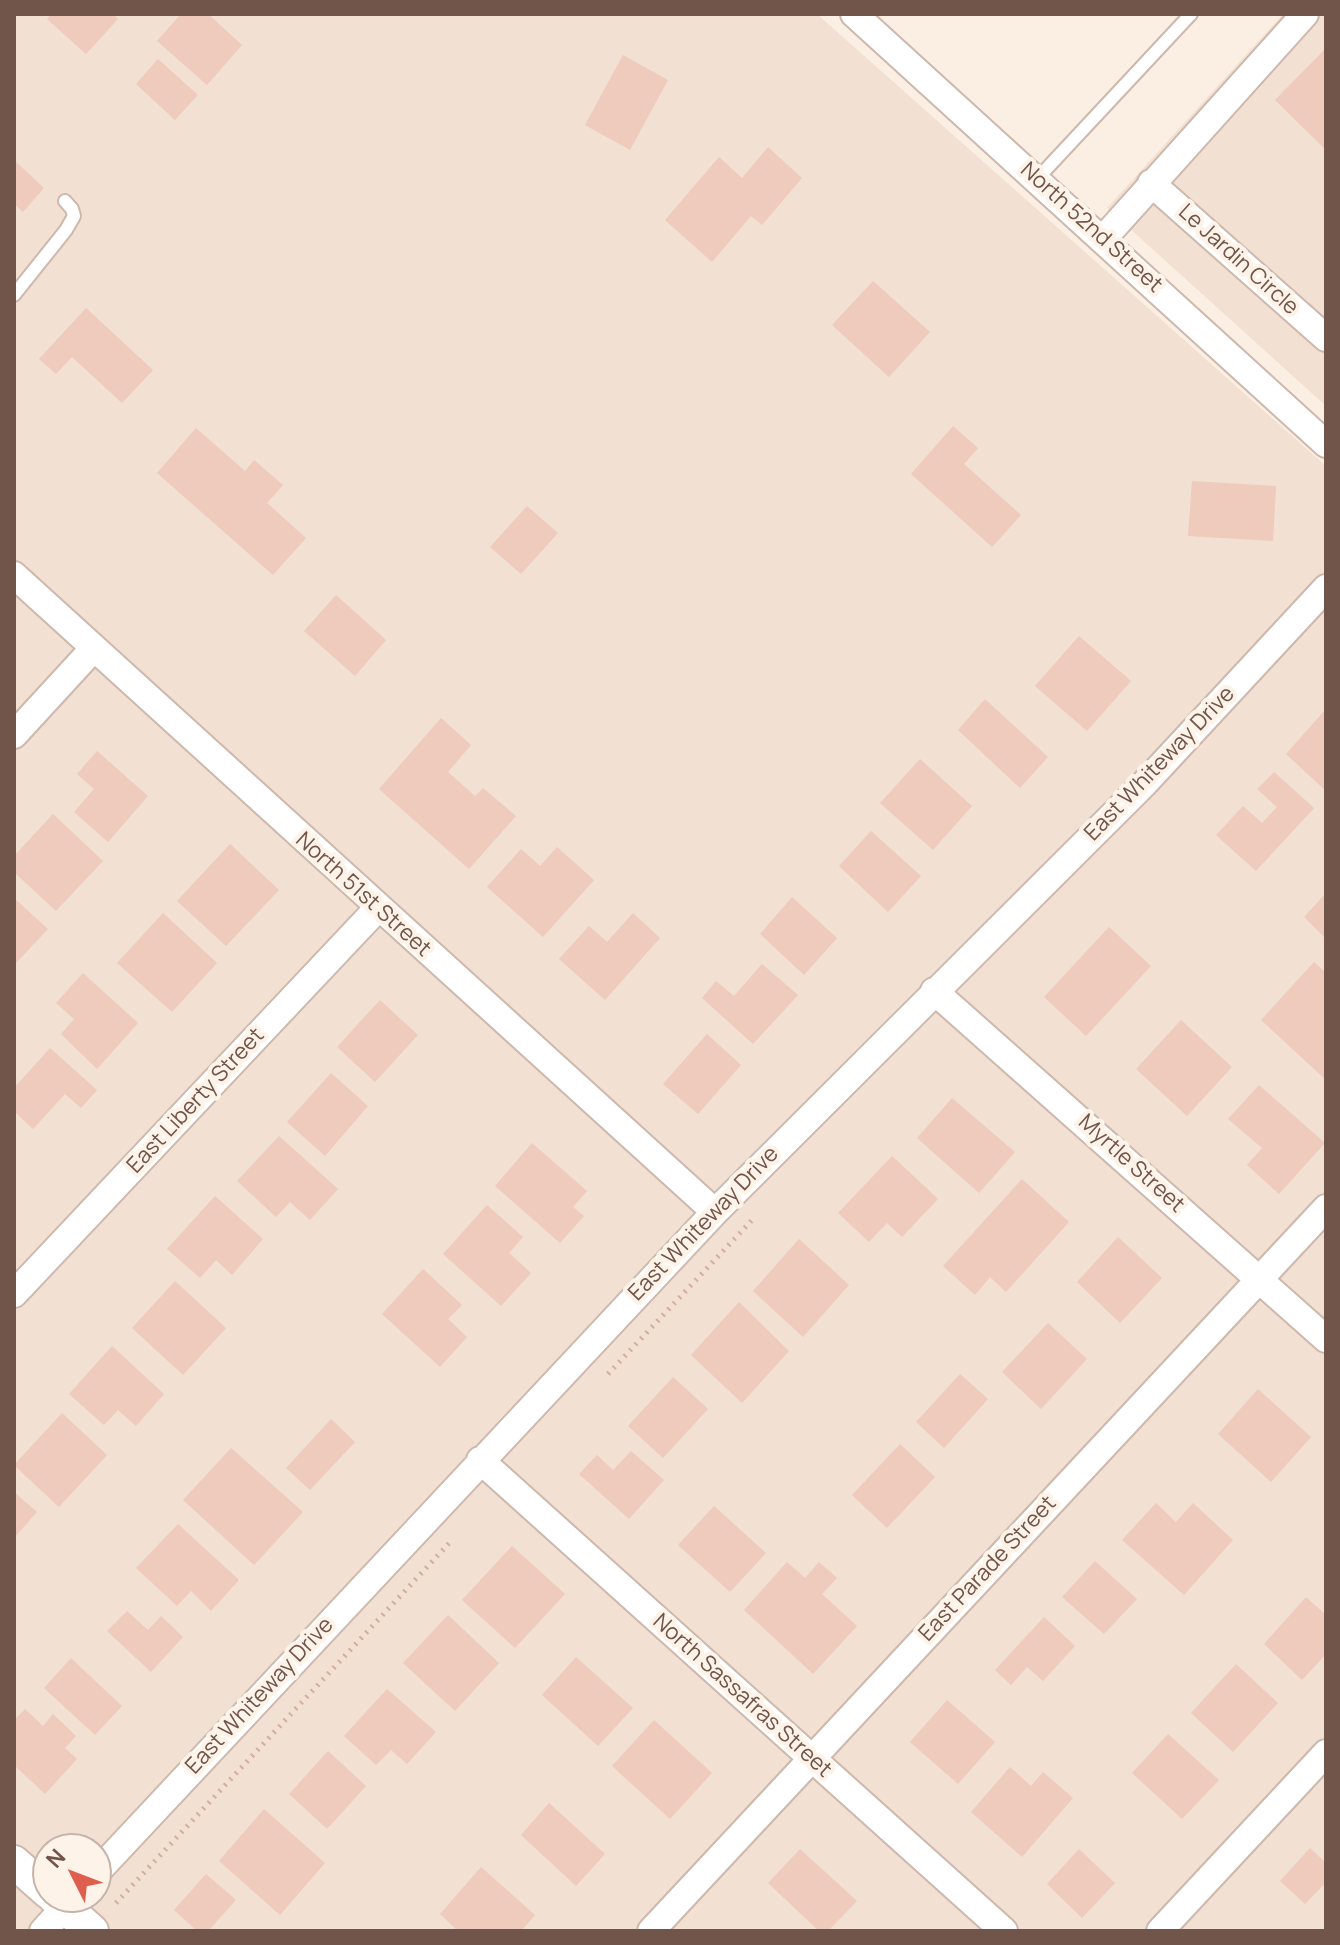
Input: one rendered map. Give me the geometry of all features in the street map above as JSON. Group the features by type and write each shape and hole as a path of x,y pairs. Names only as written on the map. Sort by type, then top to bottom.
{"street":[{"name":"North 52nd Street","path":"854,14 1326,444"},
{"path":"1103,239 1305,14"},
{"name":"Le Jardin Circle","path":"1151,183 1326,338"},
{"name":"North 51st Street","path":"14,575 715,1212"},
{"name":"East Whiteway Drive","path":"112,1856 715,1212 1144,784 1326,588"},
{"path":"14,735 94,648"},
{"name":"East Liberty Street","path":"14,1294 378,908"},
{"name":"Myrtle Street","path":"934,991 1326,1339"},
{"name":"East Parade Street","path":"651,1931 1326,1208"},
{"name":"North Sassafras Street","path":"480,1460 1004,1931"},
{"path":"1160,1931 1326,1753"},
{"path":"14,1862 32,1876"},
{"path":"43,1931 52,1913"},
{"path":"75,1913 92,1931"}],"lane":[{"path":"1037,179 1191,14"},
{"path":"14,295 74,216 65,201"}],"path":[{"path":"600,1382 760,1212"},
{"path":"116,1903 461,1530"}],"shaded area":[{"path":"14,14 817,14 1326,466 1326,1931 14,1931"},
{"path":"1283,14 1326,14 1326,406 1107,208"}],"building":[{"path":"51,14 112,14 118,19 86,54 47,19"},
{"path":"181,14 208,14 242,45 207,85 157,41"},
{"path":"1326,48 1326,150 1275,100"},
{"path":"623,55 668,80 630,150 585,125"},
{"path":"158,59 198,95 175,120 136,84"},
{"path":"768,147 802,178 762,225 751,216 712,262 665,220 719,157 742,178"},
{"path":"14,160 44,188 23,212 14,204"},
{"path":"873,281 930,332 889,377 832,325"},
{"path":"86,308 153,370 122,403 72,357 56,374 39,359"},
{"path":"953,426 978,448 964,464 1021,515 992,547 911,474"},
{"path":"196,428 245,471 254,460 283,485 267,503 306,538 273,575 157,473"},
{"path":"1192,481 1276,486 1273,541 1188,536"},
{"path":"527,506 558,533 521,574 490,547"},
{"path":"336,595 386,640 355,676 304,631"},
{"path":"1079,636 1131,681 1087,731 1035,686"},
{"path":"985,699 1048,757 1020,788 958,730"},
{"path":"1326,709 1326,791 1286,754"},
{"path":"441,718 471,745 448,772 475,796 483,788 516,816 469,869 379,789"},
{"path":"97,751 148,796 108,842 74,812 94,789 77,774"},
{"path":"920,759 972,806 933,850 880,803"},
{"path":"1274,772 1314,808 1256,871 1216,835 1243,806 1262,823 1277,807 1257,789"},
{"path":"53,814 103,861 56,911 14,872 14,856"},
{"path":"871,831 921,876 888,912 839,866"},
{"path":"230,844 279,890 226,946 177,901"},
{"path":"557,847 594,880 543,937 487,887 521,849 540,866"},
{"path":"1326,893 1326,939 1304,917"},
{"path":"792,897 837,938 804,975 760,934"},
{"path":"14,898 48,929 16,963 14,961"},
{"path":"163,913 217,963 172,1012 117,963"},
{"path":"633,913 660,938 605,1000 559,959 589,926 607,942"},
{"path":"1109,927 1151,966 1086,1036 1044,997"},
{"path":"1314,962 1326,973 1326,1080 1261,1020"},
{"path":"762,964 798,995 753,1044 702,998 716,981 734,996"},
{"path":"83,973 138,1023 97,1069 61,1034 74,1019 56,1003"},
{"path":"380,1000 418,1035 375,1082 337,1047"},
{"path":"1181,1020 1232,1067 1187,1116 1136,1069"},
{"path":"707,1034 741,1065 698,1114 663,1084"},
{"path":"50,1048 97,1090 81,1108 65,1094 33,1129 14,1111 14,1088"},
{"path":"331,1073 368,1106 325,1156 287,1122"},
{"path":"1259,1085 1325,1143 1279,1194 1247,1165 1262,1148 1228,1119"},
{"path":"952,1098 1015,1152 979,1193 917,1138"},
{"path":"279,1136 338,1189 310,1220 290,1202 276,1217 237,1181"},
{"path":"532,1143 587,1191 573,1207 584,1216 560,1243 495,1186"},
{"path":"892,1156 938,1199 902,1237 887,1223 869,1242 838,1213"},
{"path":"1022,1179 1069,1222 1006,1292 990,1277 975,1295 943,1266"},
{"path":"215,1196 263,1239 232,1275 216,1260 200,1278 167,1249"},
{"path":"487,1205 523,1237 509,1253 531,1273 501,1306 443,1254"},
{"path":"1118,1237 1162,1278 1120,1323 1077,1282"},
{"path":"799,1239 849,1285 803,1337 753,1291"},
{"path":"423,1269 462,1305 448,1319 467,1337 440,1367 382,1314"},
{"path":"175,1281 226,1328 183,1375 132,1328"},
{"path":"739,1302 789,1351 742,1403 691,1355"},
{"path":"1048,1323 1087,1359 1041,1409 1002,1372"},
{"path":"112,1346 164,1394 136,1426 118,1410 104,1425 69,1394"},
{"path":"960,1374 988,1399 944,1448 916,1422"},
{"path":"673,1377 708,1409 663,1458 628,1426"},
{"path":"1258,1389 1311,1437 1271,1482 1218,1434"},
{"path":"62,1413 107,1455 59,1507 14,1465"},
{"path":"331,1419 355,1442 310,1490 286,1468"},
{"path":"900,1444 935,1477 887,1528 852,1495"},
{"path":"231,1448 303,1512 254,1565 183,1500"},
{"path":"631,1451 664,1480 629,1519 579,1474 597,1455 613,1470"},
{"path":"14,1492 37,1512 14,1538"},
{"path":"1156,1503 1176,1522 1193,1503 1233,1540 1184,1595 1122,1540"},
{"path":"714,1506 766,1553 730,1592 678,1545"},
{"path":"178,1524 239,1580 211,1611 191,1591 177,1606 136,1568"},
{"path":"512,1546 565,1594 515,1648 462,1600"},
{"path":"1095,1561 1137,1599 1104,1634 1062,1597"},
{"path":"787,1562 805,1578 819,1562 837,1578 822,1594 857,1626 813,1674 744,1610"},
{"path":"1306,1597 1326,1615 1326,1654 1302,1680 1264,1644"},
{"path":"127,1611 148,1630 161,1616 183,1637 151,1672 107,1631"},
{"path":"448,1615 499,1663 455,1711 403,1663"},
{"path":"1044,1617 1075,1646 1043,1681 1027,1667 1011,1685 995,1670"},
{"path":"576,1657 633,1708 598,1746 542,1695"},
{"path":"71,1658 122,1706 95,1735 44,1688"},
{"path":"1236,1664 1278,1703 1233,1752 1191,1713"},
{"path":"387,1689 436,1732 407,1764 391,1750 376,1765 344,1736"},
{"path":"947,1700 995,1742 958,1784 910,1742"},
{"path":"25,1709 43,1726 53,1714 76,1736 65,1748 77,1759 45,1794 14,1765 14,1720"},
{"path":"654,1720 712,1773 670,1819 612,1766"},
{"path":"1168,1734 1219,1780 1182,1819 1132,1773"},
{"path":"328,1751 366,1786 327,1829 289,1794"},
{"path":"1010,1767 1031,1786 1043,1772 1073,1798 1022,1857 971,1812"},
{"path":"549,1803 605,1854 576,1886 521,1835"},
{"path":"264,1809 325,1863 280,1915 219,1861"},
{"path":"1310,1848 1326,1863 1326,1882 1305,1904 1280,1881"},
{"path":"800,1849 857,1901 828,1931 819,1931 768,1883"},
{"path":"1079,1849 1115,1883 1082,1918 1047,1884"},
{"path":"481,1867 535,1915 521,1931 458,1931 440,1914"},
{"path":"206,1874 236,1900 208,1931 197,1931 174,1910"}]}
